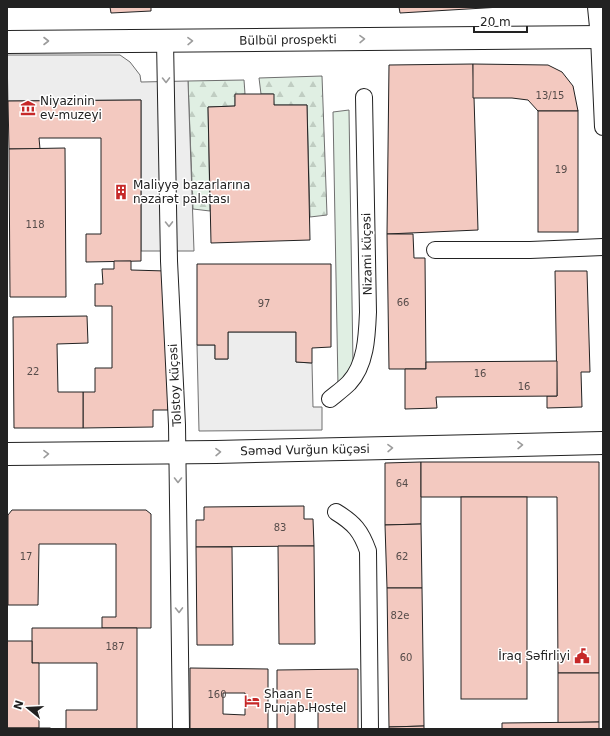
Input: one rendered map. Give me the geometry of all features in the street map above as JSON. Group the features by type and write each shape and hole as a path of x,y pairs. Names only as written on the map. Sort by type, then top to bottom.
{"main road":[{"name":"Bülbül prospekti","path":"7,42 601,37"},
{"name":"Səməd Vurğun küçəsi","path":"7,454 178,453 603,443"}],"street":[{"path":"596,7 601,37 600,64 603,127"},
{"name":"Tolstoy küçəsi","path":"165,41 169,261 178,453 181,729"},
{"name":"Nizami küçəsi","path":"330,399 350,382 360,364 367,338 368,312 364,97"},
{"path":"434,250 530,250 603,246"},
{"path":"336,512 358,528 368,551 370,729"}],"green space":[{"path":"322,76 327,215 310,217 307,105 274,105 273,94 261,94 259,78"},
{"path":"244,80 245,94 235,95 235,106 208,107 210,211 193,209 188,81"},
{"path":"349,110 353,363 338,386 333,112"}],"shaded area":[{"path":"7,55 120,55 130,62 140,75 141,82 188,81 194,251 141,251 141,100 8,101"},
{"path":"228,332 296,332 296,362 312,363 313,407 322,407 322,430 199,431 197,345 215,345 215,359 228,359"}],"building":[{"path":"110,7 151,7 151,11 111,13"},
{"path":"399,7 501,7 400,13"},
{"path":"473,64 478,230 387,234 389,65"},
{"path":"473,64 548,65 562,72 573,86 578,111 538,111 528,100 512,98 473,98"},
{"path":"235,94 274,94 274,105 307,105 310,240 211,243 208,107 235,106"},
{"name":"Maliyyə bazarlarına nəzarət palatası","path":"141,100 141,261 86,262 86,234 101,234 101,138 39,138 40,149 9,149 8,101"},
{"path":"538,111 578,111 578,232 538,232"},
{"path":"65,148 66,297 10,297 9,149"},
{"path":"387,234 413,234 414,258 425,258 426,369 389,369"},
{"path":"114,261 131,261 131,270 166,271 168,410 153,410 153,427 83,428 83,392 95,392 95,368 112,368 112,306 95,306 95,284 103,284 102,269 114,269"},
{"path":"197,264 331,264 331,347 312,348 312,363 296,362 296,332 228,332 228,359 215,359 215,345 197,345"},
{"path":"555,271 587,271 590,372 581,372 582,407 547,408 547,396 557,396"},
{"path":"87,316 88,343 57,344 58,392 83,392 83,428 14,428 13,317"},
{"path":"557,361 557,396 436,397 437,408 405,409 405,369 426,369 426,362"},
{"path":"421,462 421,524 385,525 385,463"},
{"path":"421,462 599,462 599,673 558,673 557,497 421,497"},
{"path":"461,497 527,497 527,699 461,699"},
{"path":"304,506 304,519 313,519 314,546 196,547 196,520 204,520 204,507"},
{"path":"12,510 146,510 151,514 151,628 102,628 102,617 116,617 116,544 39,544 38,605 8,605 8,515"},
{"path":"421,524 422,588 387,588 385,525"},
{"path":"278,546 314,546 315,644 279,644"},
{"path":"196,547 232,547 233,645 197,645"},
{"path":"387,588 422,588 424,726 389,727"},
{"path":"32,628 137,628 137,729 66,729 66,710 97,710 97,663 32,663"},
{"path":"7,641 32,641 32,663 39,663 39,728 7,728"},
{"path":"190,668 268,669 268,729 190,729","holes":["223,693 245,693 245,715 223,714"]},
{"path":"358,669 358,729 318,729 318,709 295,710 295,729 277,729 277,670"},
{"path":"558,673 599,673 599,722 558,723"},
{"path":"599,722 599,729 502,729 502,723"},
{"path":"424,726 424,729 389,729 389,727"},
{"path":"50,728 50,729 7,729"}],"place":[{"name":"Niyazinin ev-muzeyi","path":"28,108"},
{"name":"Maliyyə bazarlarına nəzarət palatası","path":"121,192"},
{"name":"İraq Səfirliyi","path":"582,656"},
{"name":"Shaan E Punjab Hostel","path":"252,701"}]}
